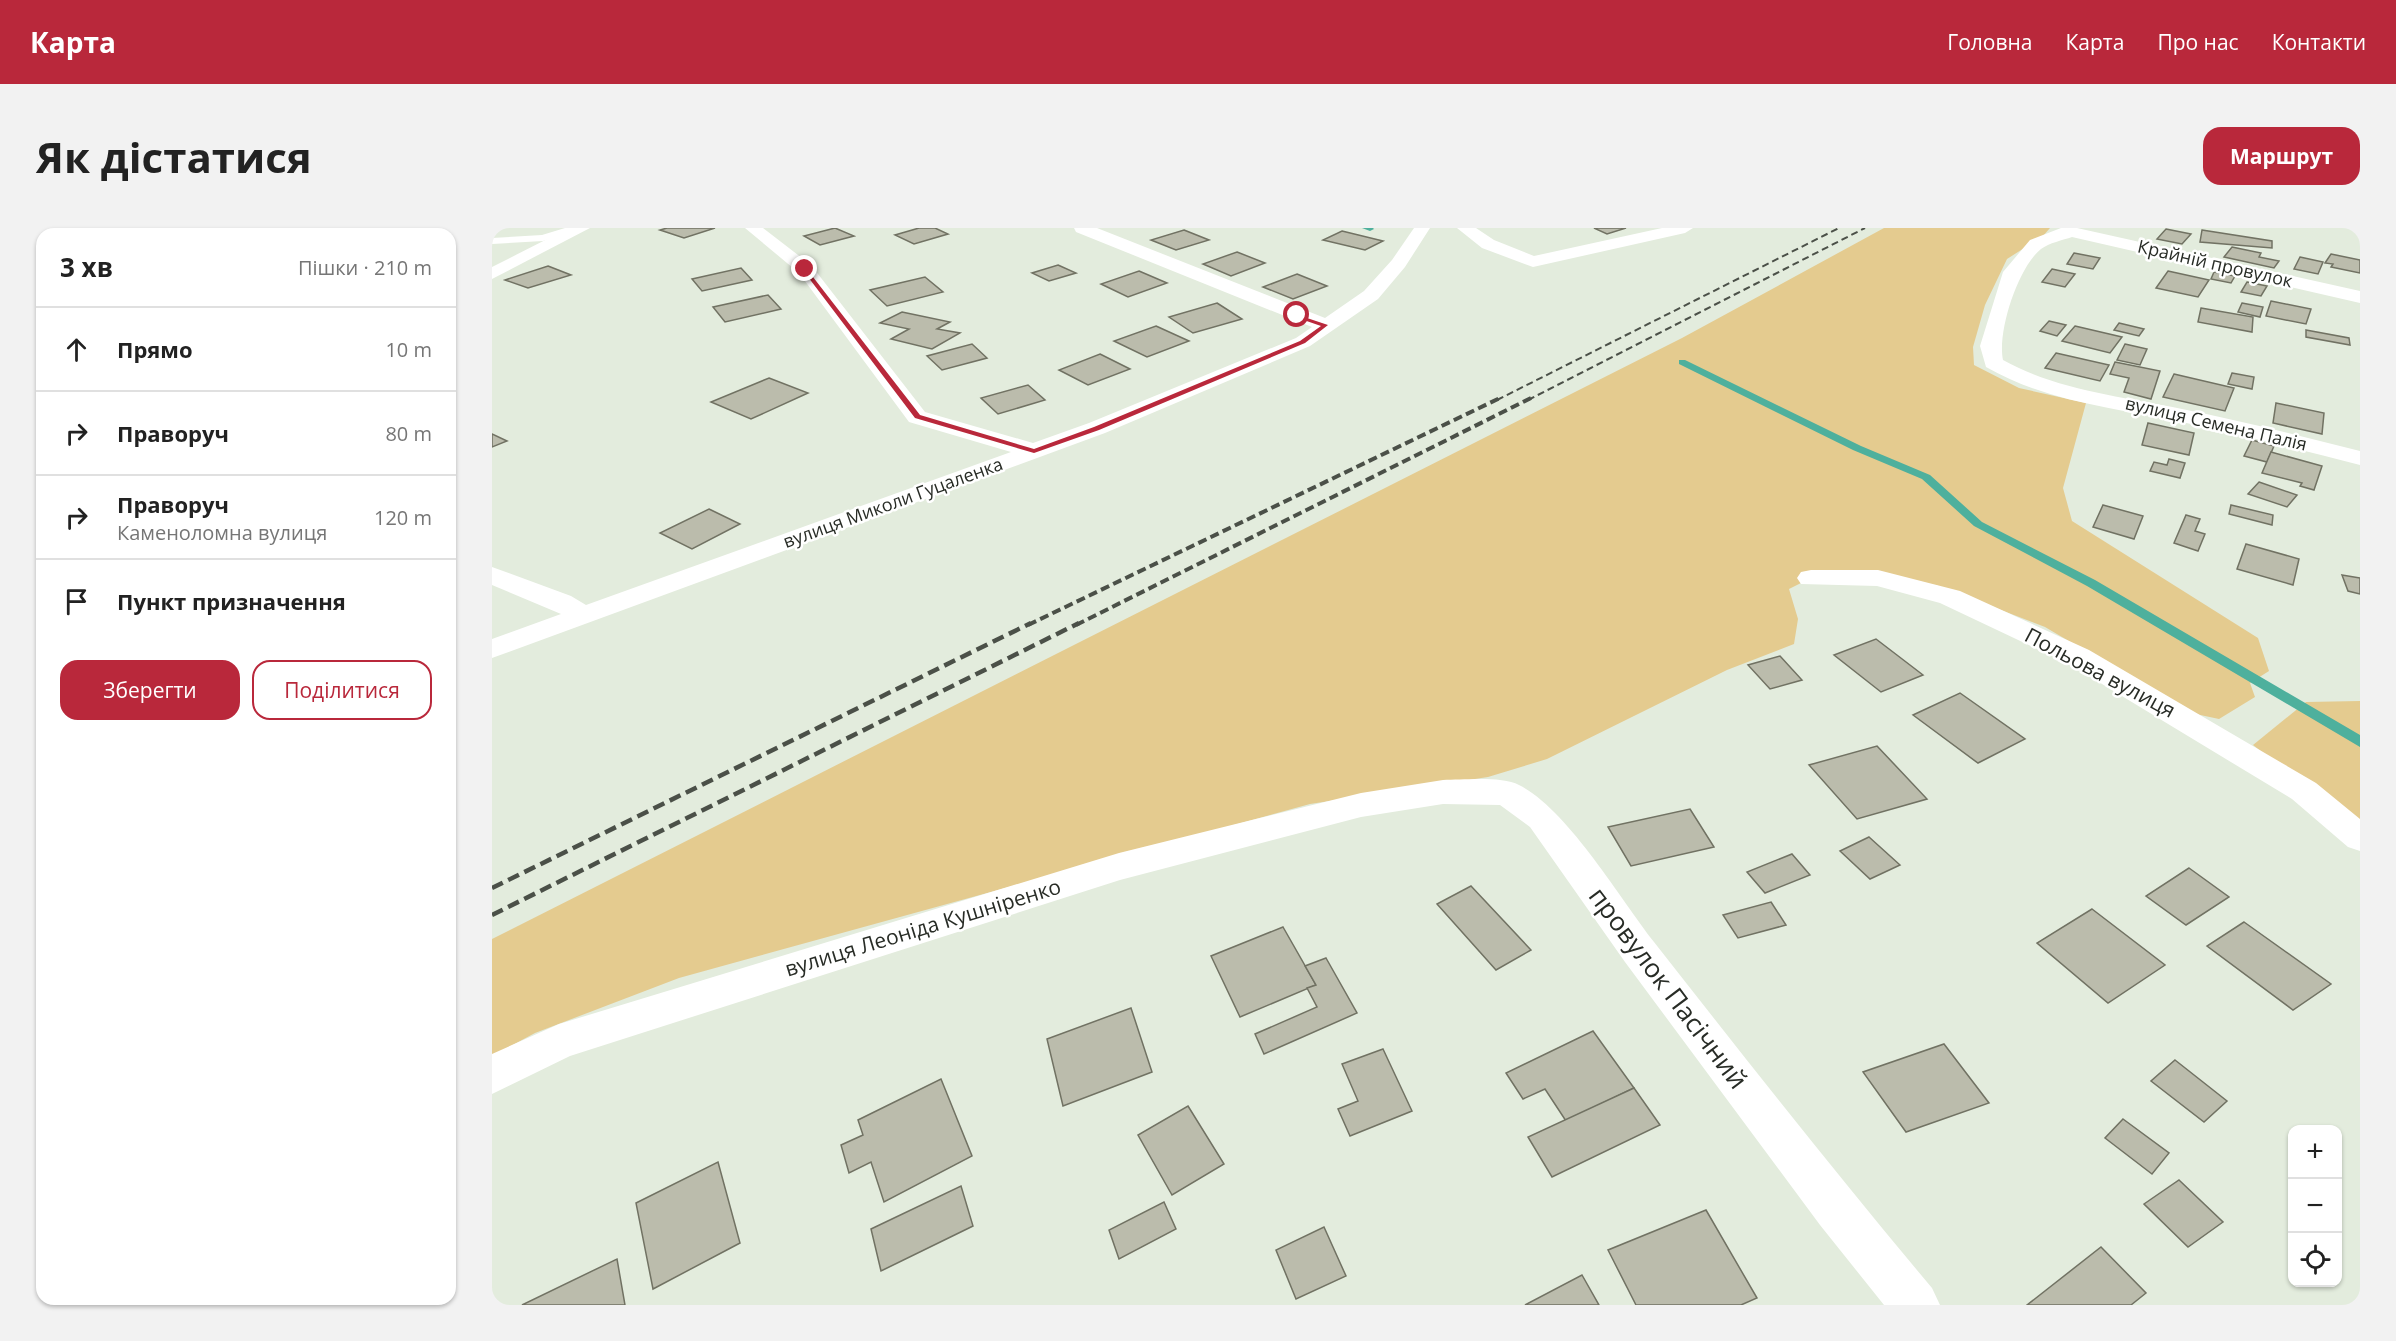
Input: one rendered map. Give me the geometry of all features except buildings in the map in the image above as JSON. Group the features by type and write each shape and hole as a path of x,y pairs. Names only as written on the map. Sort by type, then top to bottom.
{"street":[{"path":"492,274 580,228"},
{"path":"753,228 805,269 917,417 1034,451"},
{"path":"1082,228 1325,325"},
{"name":"вулиця Миколи Гуцаленка","path":"492,650 1096,428 1302,342 1371,295 1399,263 1422,228"},
{"path":"1464,228 1488,244 1533,262 1684,228"},
{"name":"Крайній провулок","path":"2070,230 2360,297"},
{"name":"вулиця Семена Палія","path":"2070,230 2036,244 2012,272 1990,346 1993,363 2012,376 2071,393 2230,425 2360,458"},
{"path":"492,575 561,602 584,616"},
{"name":"Польова вулиця","path":"1811,578 1878,578 1950,597 2068,652 2304,791 2360,838"},
{"name":"провулок Пасічний","path":"1361,805 1443,792 1507,793 1542,818 1702,1034 1836,1209 1915,1305"},
{"name":"вулиця Леоніда Кушніренко","path":"492,1075 559,1041 1119,867 1361,805"}],"lane":[{"path":"492,241 543,238 580,228"}],"shaded area":[{"path":"1884,228 2050,228 2043,236 2007,259 1985,305 1973,347 1974,365 2019,388 2086,403 2063,488 2072,521 2258,638 2269,671 2250,683 2255,697 2219,719 2191,713 2045,627 1936,585 1811,578 1789,589 1798,619 1794,644 1727,670 1547,759 1488,777 1310,804 679,978 535,1033 492,1056 492,939 1682,338"},
{"path":"2360,701 2360,821 2253,745 2306,702"}],"waterway":[{"path":"1366,228 1370,229"},
{"path":"1682,362 1857,448 1926,477 1978,524 2091,583 2360,742"}],"railway":[{"path":"1497,400 1839,228"},
{"path":"1528,400 1865,228"},
{"path":"1028,625 1500,398"},
{"path":"1076,625 1531,398"},
{"path":"492,888 1031,623"},
{"path":"492,915 1079,623"}],"route":[{"path":"805,269 917,417 1034,451 1096,428 1302,342 1325,325 1297,315"}]}
